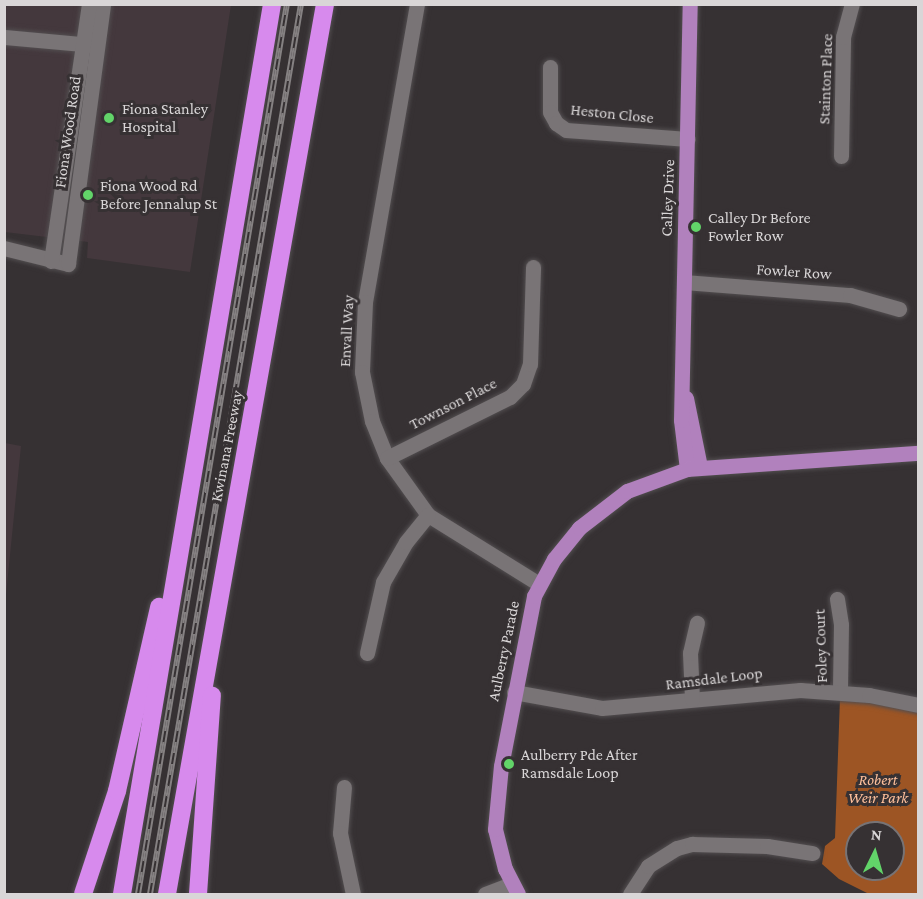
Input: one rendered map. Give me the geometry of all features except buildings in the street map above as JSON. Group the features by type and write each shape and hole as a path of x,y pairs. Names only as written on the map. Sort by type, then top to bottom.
{"highway":[{"name":"Kwinana Freeway","path":"122,894 272,4"},
{"name":"Kwinana Freeway","path":"167,894 325,4"},
{"path":"83,894 117,791 199,435"},
{"path":"198,894 218,600"}],"main road":[{"name":"Calley Drive","path":"690,4 684,392 681,420 693,468"},
{"name":"Aulberry Parade","path":"514,889 496,842 494,816 525,630 539,584 565,544 593,514 637,486 693,468 918,453"}],"street":[{"name":"Fiona Wood Road","path":"89,4 92,45 68,264 51,261 53,243 92,45 103,4"},
{"name":"Envall Way","path":"417,4 374,240 361,336 362,372 372,421 387,458 428,515 539,584"},
{"name":"Stainton Place","path":"841,156 843,37 852,4"},
{"path":"4,38 92,45"},
{"name":"Heston Close","path":"550,67 550,112 556,123 566,130 688,139"},
{"path":"8,249 53,243 71,244"},
{"path":"8,249 51,261"},
{"name":"Townson Place","path":"387,458 510,397 523,384 530,364 533,267"},
{"name":"Fowler Row","path":"684,282 850,295 899,309"},
{"path":"368,653 383,582 406,542 428,515"},
{"name":"Foley Court","path":"837,598 841,624 840,692"},
{"path":"692,699 690,653 697,622"},
{"name":"Ramsdale Loop","path":"513,692 602,708 780,690 840,692 918,705"},
{"path":"344,787 340,833 353,894"},
{"path":"630,894 648,866 677,848 692,844 767,846 812,853"},
{"path":"486,894 514,889"}],"shaded area":[{"name":"Fiona Stanley Hospital","path":"5,5 231,5 190,272 87,258 88,242 5,232"},
{"path":"4,443 21,446 5,605"}],"green space":[{"name":"Robert Weir Park","path":"840,698 918,711 918,894 869,894 839,879 822,864 825,846 835,838"}],"railway":[{"path":"138,894 287,4"},
{"path":"150,894 301,4"}],"place":[{"name":"Fiona Stanley Hospital","path":"109,118"},
{"name":"Fiona Wood Rd Before Jennalup St","path":"88,195"},
{"name":"Calley Dr Before Fowler Row","path":"696,227"},
{"name":"Aulberry Pde After Ramsdale Loop","path":"509,764"}]}
